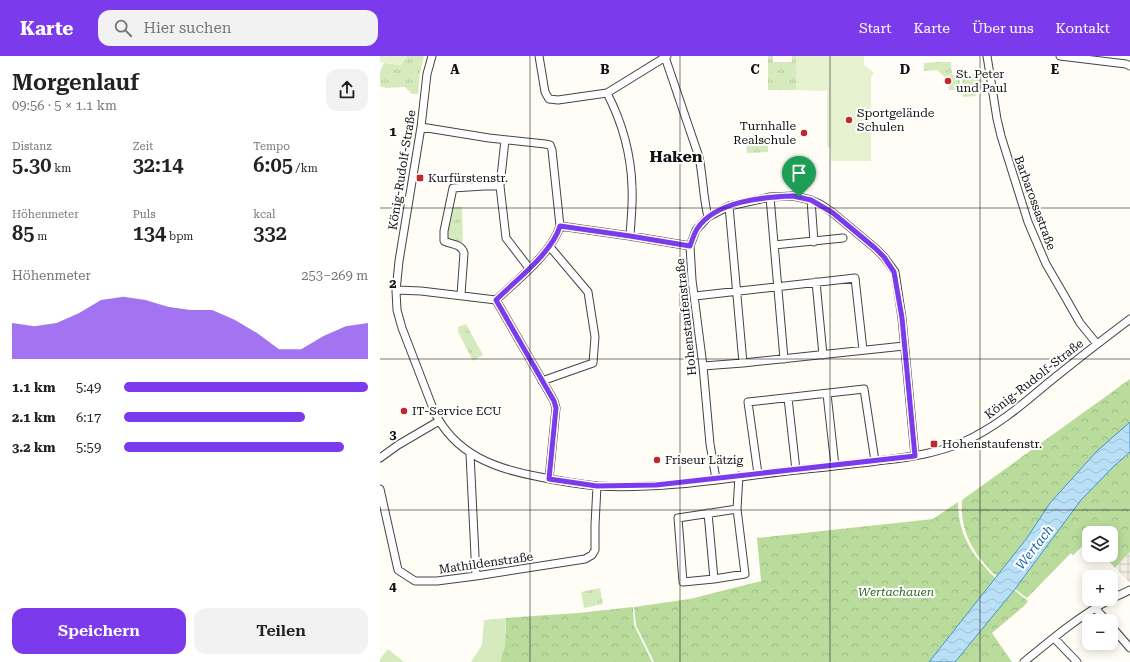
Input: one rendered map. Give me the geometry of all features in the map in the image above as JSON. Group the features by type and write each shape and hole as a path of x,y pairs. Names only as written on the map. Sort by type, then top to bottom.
{"street":[{"name":"König-Rudolf-Straße","path":"432,56 399,261 396,290 397,310 402,328 439,421 446,431 470,454 512,472 597,486 652,485 835,466 915,456 941,450 964,442 1009,415 1130,319"},
{"path":"539,56 545,92 549,99 558,100 607,93 666,56 699,157 708,216"},
{"name":"Barbarossastraße","path":"987,56 1001,136 1028,222 1046,264 1060,289 1080,323 1097,344"},
{"path":"1060,56 1126,64 1130,66"},
{"path":"607,93 622,127 630,162 632,186 630,236"},
{"path":"421,127 505,140 534,142 550,145 552,150 560,226 557,235 550,247 496,300"},
{"path":"505,140 500,186 506,238 529,268"},
{"path":"461,295 463,248 444,241 444,231 453,188 500,186"},
{"name":"Hohenstaufenstraße","path":"716,479 710,444 703,366 692,280 690,246 696,230 708,216 729,206 770,197 793,196 811,200 833,213 875,248 884,257 894,272 902,318 915,456"},
{"path":"770,197 784,359"},
{"path":"811,200 814,242"},
{"path":"729,206 743,363"},
{"path":"560,226 690,246"},
{"path":"774,245 843,238"},
{"path":"542,381 593,363 596,343 588,292 550,247"},
{"path":"695,296 855,278 863,350"},
{"path":"816,282 823,355"},
{"path":"396,290 421,290 496,300"},
{"path":"496,300 554,401 556,408 549,479"},
{"path":"703,366 904,346"},
{"path":"758,474 748,402 864,389 875,461"},
{"path":"827,394 835,466"},
{"path":"788,398 796,470"},
{"path":"380,458 398,445 439,421"},
{"path":"470,454 476,576"},
{"path":"737,509 678,518 683,582 745,574 737,509 739,476"},
{"name":"Mathildenstraße","path":"380,489 398,570 414,581 437,581 585,559 592,555 595,550 594,525 597,486"},
{"path":"708,513 714,579"},
{"path":"1118,596 1130,590"},
{"path":"1024,662 1099,606"},
{"path":"1095,608 1101,614"},
{"path":"1118,634 1130,648"},
{"path":"1054,638 1077,662"}],"green space":[{"path":"380,56 407,56 401,65 380,62"},
{"path":"407,56 424,56 420,73 418,94 412,94 405,87 386,88 380,86 380,72 384,63 401,65"},
{"path":"768,56 773,56 773,62 792,62 792,56 796,56 796,90 768,90"},
{"name":"Sportgelände Schulen","path":"796,56 864,56 864,65 874,73 871,77 871,161 831,161 831,148 827,147 827,91 796,90"},
{"path":"951,62 952,75 960,75 960,90 949,90 948,80 937,70 924,71 924,63"},
{"path":"962,75 982,75 983,88 976,88 976,96 963,97"},
{"path":"746,136 768,136 768,152 747,153"},
{"path":"453,207 462,207 463,242 450,240 448,237 448,224"},
{"path":"466,324 483,355 473,361 458,332 458,327"},
{"path":"1130,379 1130,422 1050,503 1027,538 997,576 995,575 978,556 969,541 962,517 962,500"},
{"path":"1130,452 1130,552 1115,568 1109,562 1118,562 1118,526 1082,526 1082,547 1073,555 1071,553 1027,598 1015,589 1081,500"},
{"name":"Wertachauen","path":"958,502 958,511 962,529 969,545 979,560 996,578 929,662 654,662 636,625 634,607 690,599 761,581 757,538 933,519"},
{"path":"600,588 603,604 584,608 581,592"},
{"path":"1014,590 1028,601 992,633 1012,662 955,662"},
{"path":"633,607 634,625 652,662 500,662 505,645 506,618 578,613"},
{"path":"506,618 505,645 500,662 471,662 482,645 484,620"},
{"path":"388,649 404,662 380,662 380,659"}],"shaded area":[{"path":"1130,552 1130,583 1115,568"}],"water":[{"name":"Wertach","path":"1130,422 1130,452 1081,500 1015,589 955,662 929,662 1027,538 1050,503 1097,451"}],"place":[{"name":"St. Peter und Paul","path":"948,81"},
{"name":"Sportgelände Schulen","path":"849,120"},
{"name":"Turnhalle Realschule","path":"804,133"},
{"name":"Kurfürstenstr.","path":"420,178"},
{"name":"IT-Service ECU","path":"404,411"},
{"name":"Hohenstaufenstr.","path":"934,444"},
{"name":"Friseur Lätzig","path":"657,460"}],"district":[{"name":"Haken","path":"676,156"}],"route":[{"path":"770,197 799,197 820,204 833,213 875,248 884,257 894,272 898,287 902,318 915,456 656,485 597,486 549,479 556,408 554,401 506,315 496,300 550,247 560,226 690,246 696,230 708,216 729,206 770,197"}]}
